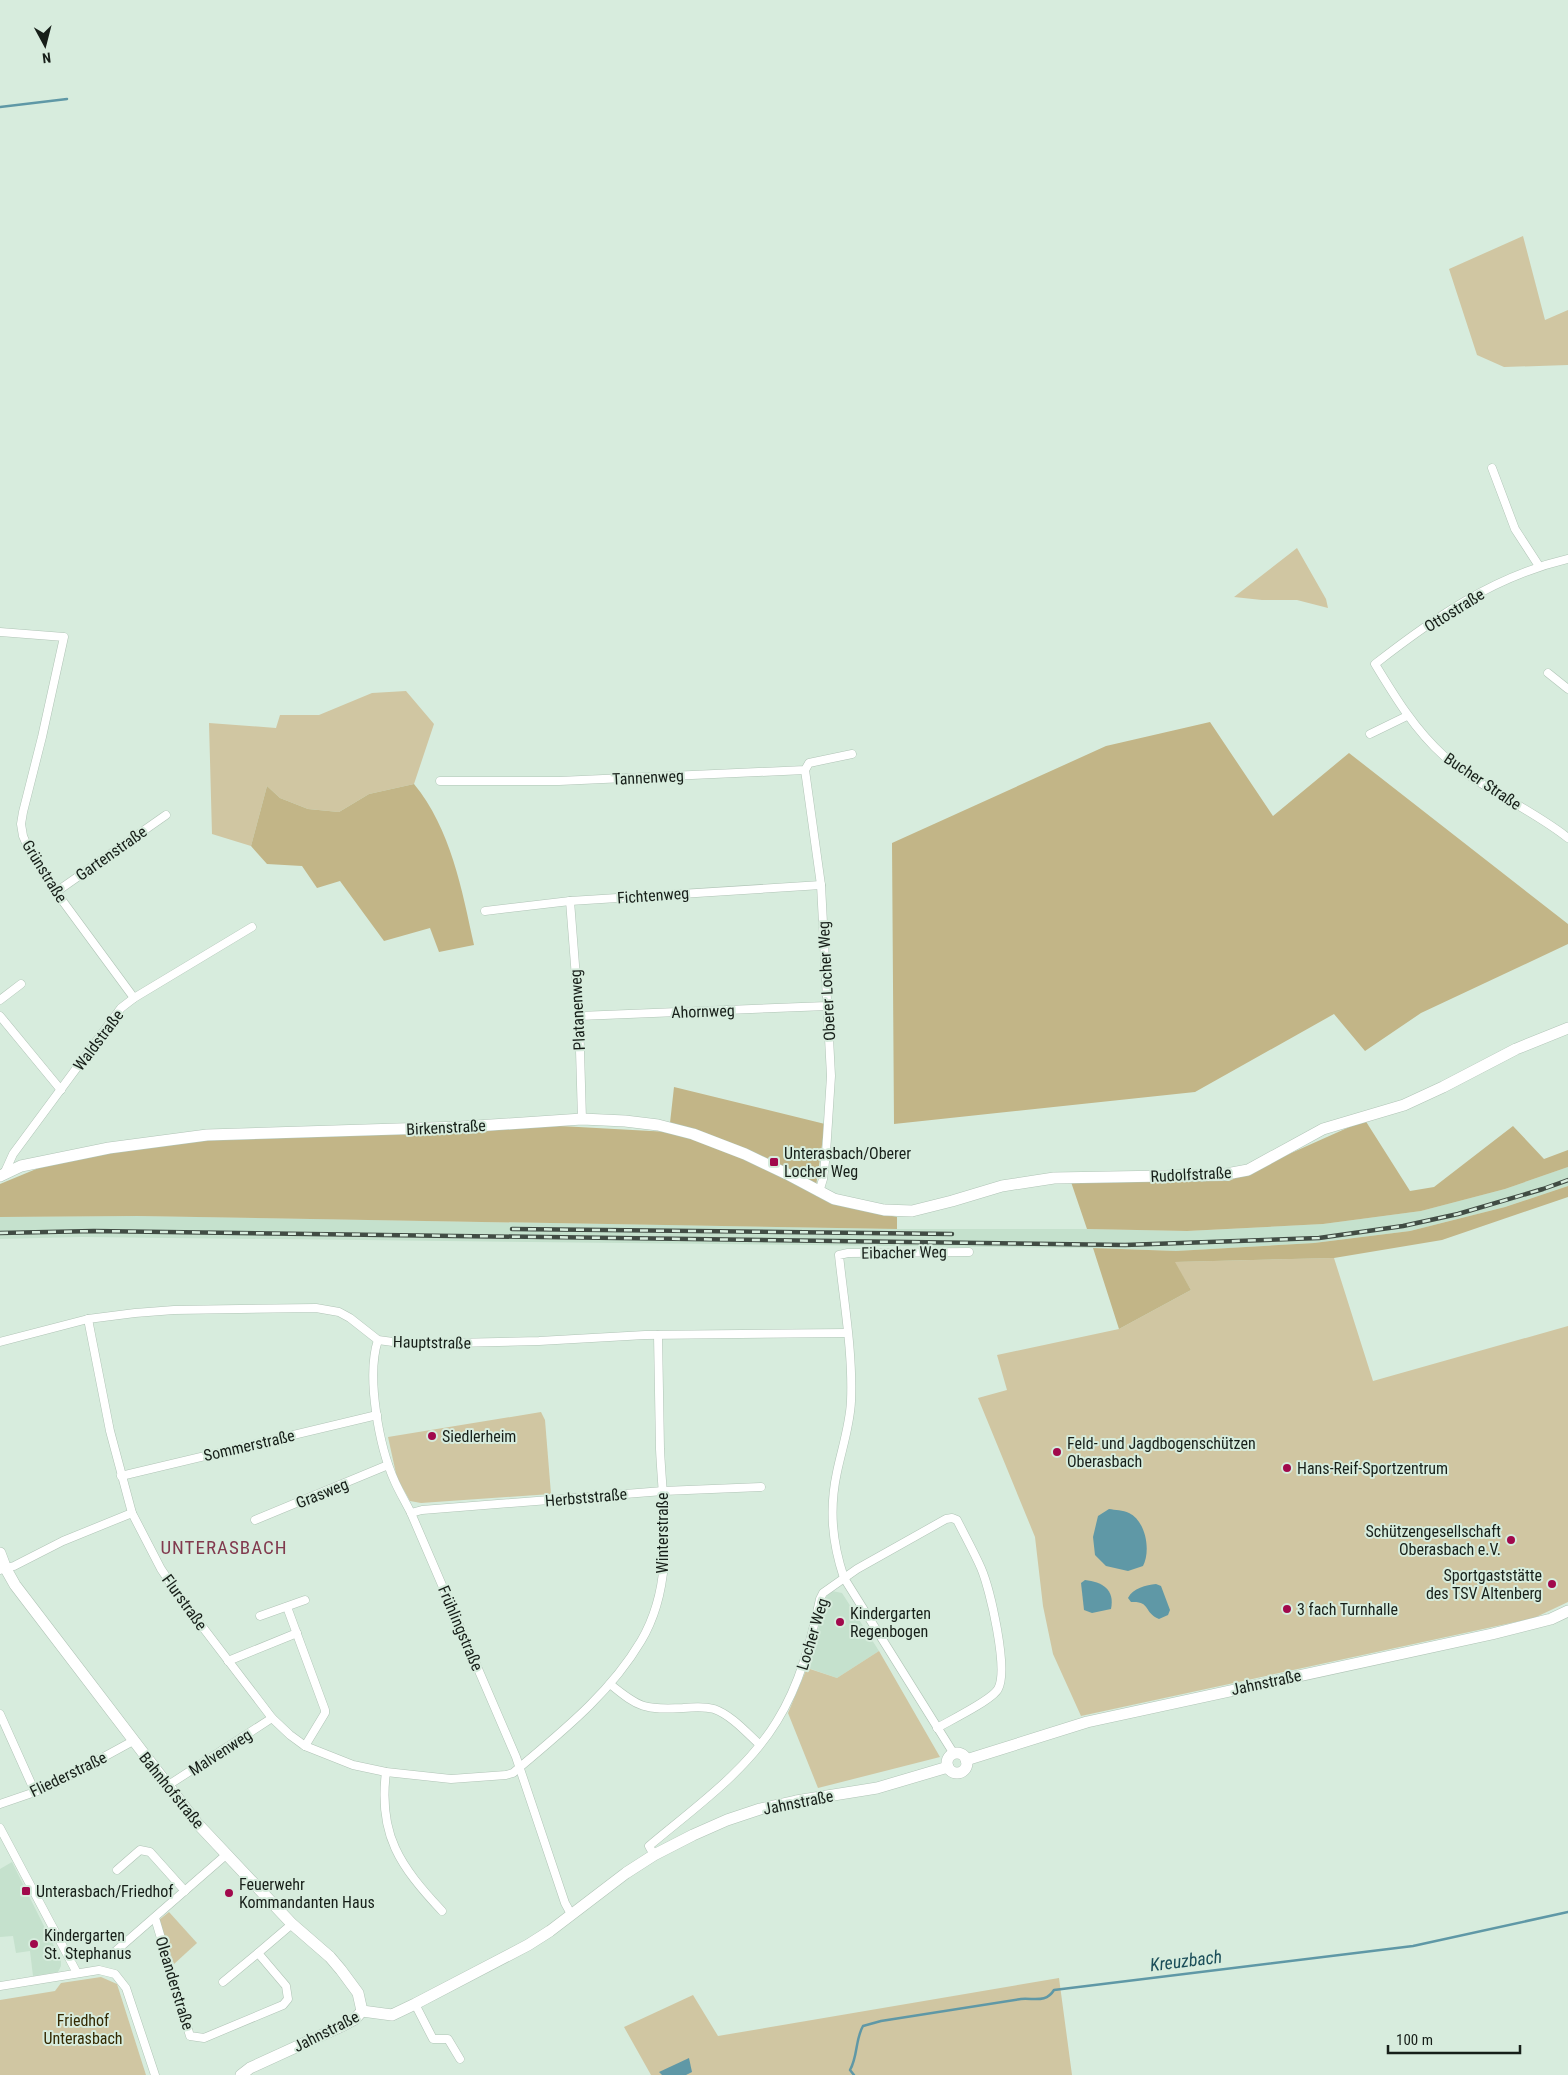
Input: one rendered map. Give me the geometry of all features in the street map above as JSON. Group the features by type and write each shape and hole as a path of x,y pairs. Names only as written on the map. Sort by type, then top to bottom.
{"street":[{"path":"1492,468 1515,529 1539,566"},
{"name":"Ottostraße","path":"1375,664 1472,595 1539,566 1568,559"},
{"name":"Grünstraße","path":"0,632 64,637 21,824 23,836 30,852 56,892 134,998"},
{"name":"Bucher Straße","path":"1375,664 1407,716 1444,756 1478,781 1567,836"},
{"path":"1548,673 1568,690"},
{"path":"1370,734 1407,716"},
{"name":"Tannenweg","path":"440,781 558,781 804,770 809,763 852,754"},
{"name":"Oberer Locher Weg","path":"804,770 821,885 831,1076 825,1162 823,1179 818,1192"},
{"name":"Gartenstraße","path":"56,892 166,815"},
{"name":"Fichtenweg","path":"485,911 570,901 821,885"},
{"name":"Platanenweg","path":"570,901 579,1016 582,1119"},
{"name":"Waldstraße","path":"2,1175 13,1154 121,1008 134,998 252,927"},
{"path":"0,1000 21,984"},
{"name":"Ahornweg","path":"579,1016 827,1006"},
{"path":"0,1016 61,1090"},
{"name":"Rudolfstraße","path":"818,1192 834,1199 884,1210 912,1211 1002,1186 1054,1178 1230,1174 1248,1170 1323,1129 1404,1105 1516,1049 1568,1028"},
{"name":"Birkenstraße","path":"61,1158 154,1140 207,1135 461,1127 582,1119 658,1125 693,1134 754,1158 818,1192"},
{"name":"Waldstraße","path":"2,1175 21,1166 61,1158"},
{"name":"Eibacher Weg","path":"847,1333 840,1255 848,1253 969,1252"},
{"name":"Hauptstraße","path":"0,1342 88,1319 174,1310 322,1308 339,1312 350,1318 378,1340 408,1344 539,1341 658,1335 847,1333"},
{"name":"Flurstraße","path":"88,1319 121,1476 132,1513 161,1569 182,1600 272,1718 305,1746 353,1765 386,1772 451,1779 506,1775 520,1767"},
{"path":"847,1333 850,1367 850,1414 837,1474 832,1511 835,1548 844,1578 954,1754"},
{"name":"Winterstraße","path":"520,1767 574,1722 610,1684 642,1639 660,1598 665,1550 658,1335"},
{"name":"Frühlingstraße","path":"378,1340 372,1366 377,1415 388,1465 411,1513 520,1767 565,1903 571,1914"},
{"name":"Sommerstraße","path":"121,1476 377,1415"},
{"name":"Grasweg","path":"256,1520 388,1465"},
{"name":"Herbststraße","path":"411,1513 422,1510 663,1491 727,1490 761,1487"},
{"path":"3,1570 132,1513"},
{"name":"Locher Weg","path":"652,1850 732,1776 777,1722 793,1690 810,1646 823,1593 844,1578 946,1519 952,1518 956,1520 982,1570 991,1602 1001,1661 1001,1682 993,1695 937,1728"},
{"name":"Bahnhofstraße","path":"0,1553 3,1570 196,1822 292,1924 330,1957 358,1993 362,2011"},
{"path":"260,1616 306,1600"},
{"path":"287,1606 325,1710 325,1714 305,1746"},
{"name":"Jahnstraße","path":"241,2075 250,2068 344,2025 355,2019 362,2011 392,2015 415,2004 550,1931 626,1873 652,1850 727,1820 796,1801 877,1788 948,1766 954,1773 959,1773 964,1771 966,1760 1087,1722 1492,1634 1551,1619 1568,1611"},
{"path":"228,1661 297,1633"},
{"path":"610,1684 629,1700 648,1708 703,1707 714,1709 726,1715 759,1744"},
{"path":"0,1714 34,1792"},
{"name":"Malvenweg","path":"168,1786 272,1718"},
{"name":"Fliederstraße","path":"0,1804 58,1782 134,1742"},
{"path":"948,1766 949,1757 954,1754 961,1754 966,1760"},
{"path":"386,1772 383,1796 387,1830 395,1850 422,1889 442,1911"},
{"path":"0,1828 77,1973"},
{"path":"118,1870 140,1850 150,1852 185,1890"},
{"name":"Oleanderstraße","path":"110,1956 227,1854"},
{"name":"Oleanderstraße","path":"155,1918 190,2036 204,2038 283,2005 288,1999 286,1986 258,1953"},
{"path":"223,1982 292,1924"},
{"path":"0,1986 99,1970 115,1974 126,1988 155,2075"},
{"path":"415,2004 433,2039 448,2039 460,2060"}],"shaded area":[{"path":"1210,722 1273,816 1349,753 1568,924 1568,944 1421,1013 1365,1051 1334,1014 1195,1092 894,1124 892,843 1106,746"},
{"path":"414,784 427,802 446,840 465,903 474,945 439,952 430,928 384,941 340,881 317,888 302,866 267,864 251,846 267,786 280,798 308,809 339,812 369,794"},
{"path":"674,1087 825,1124 815,1193 833,1204 897,1217 897,1229 137,1216 0,1217 0,1184 41,1167 173,1136 542,1125 669,1132"},
{"path":"1365,1120 1410,1191 1434,1187 1513,1126 1544,1159 1568,1150 1568,1167 1505,1189 1421,1211 1323,1224 1187,1231 1087,1229 1071,1182 1229,1181"},
{"path":"1568,1167 1568,1186 1505,1207 1410,1231 1314,1243 1176,1251 1093,1248 82,1237 0,1239 0,1217 137,1216 897,1229 1187,1231 1323,1224 1421,1211 1505,1189"},
{"path":"1568,1186 1568,1197 1442,1240 1334,1258 1175,1262 1191,1290 1119,1329 1093,1248 1176,1251 1314,1243 1410,1231 1505,1207"},
{"name":"Kindergarten Regenbogen","path":"832,1591 842,1593 879,1651 837,1678 808,1668 815,1646 824,1599"},
{"path":"12,1862 61,1960 58,1972 33,1976 30,1951 16,1953 13,1936 0,1937 0,1869"}],"green space":[{"path":"1523,236 1545,320 1568,310 1568,365 1504,367 1477,355 1449,269"},
{"path":"1297,548 1326,599 1328,608 1297,600 1262,600 1234,597"},
{"path":"406,691 434,724 414,784 369,794 339,812 308,809 280,798 267,786 251,846 212,834 209,723 276,728 280,715 319,715 372,693"},
{"name":"Hans-Reif-Sportzentrum","path":"1334,1258 1373,1381 1568,1326 1568,1602 1534,1618 1081,1716 1053,1654 1043,1606 1035,1537 978,1398 1007,1390 997,1355 1119,1329 1191,1290 1174,1262"},
{"path":"541,1412 545,1420 551,1494 421,1503 410,1501 397,1478 388,1437"},
{"path":"879,1651 940,1757 818,1788 788,1713 807,1668 837,1678"},
{"path":"169,1912 197,1943 174,1964 159,1920"},
{"name":"Friedhof Unterasbach","path":"101,1977 117,1984 146,2075 0,2075 0,2000 55,1991 61,1983"},
{"path":"1059,1978 1072,2075 651,2075 624,2027 693,1995 718,2036"}],"water":[{"path":"1109,1509 1129,1513 1135,1517 1143,1529 1147,1553 1143,1566 1128,1571 1106,1566 1095,1555 1093,1537 1098,1516"},
{"path":"1085,1580 1106,1588 1111,1596 1111,1609 1092,1613 1084,1610 1081,1583"},
{"path":"1156,1584 1161,1586 1170,1610 1168,1615 1159,1619 1142,1603 1131,1602 1128,1598 1136,1589"},
{"path":"689,2058 692,2072 686,2075 662,2075 659,2072"}],"waterway":[{"path":"0,107 67,99"},
{"name":"Kreuzbach","path":"854,2075 850,2070 853,2065 860,2031 863,2026 881,2021 1021,1999 1044,1998 1054,1990 1413,1946 1568,1912"}],"railway":[{"path":"0,1233 94,1231 1125,1245 1319,1238 1403,1226 1458,1214 1568,1180"},
{"path":"512,1229 952,1234"}],"place":[{"name":"Unterasbach/Oberer Locher Weg","path":"774,1162"},
{"name":"Siedlerheim","path":"432,1436"},
{"name":"Feld- und Jagdbogenschützen Oberasbach","path":"1057,1452"},
{"name":"Hans-Reif-Sportzentrum","path":"1287,1468"},
{"name":"Schützengesellschaft Oberasbach e.V.","path":"1511,1540"},
{"name":"Sportgaststätte des TSV Altenberg","path":"1552,1584"},
{"name":"3 fach Turnhalle","path":"1287,1609"},
{"name":"Kindergarten Regenbogen","path":"840,1622"},
{"name":"Unterasbach/Friedhof","path":"26,1891"},
{"name":"Feuerwehr Kommandanten Haus","path":"229,1893"},
{"name":"Kindergarten St. Stephanus","path":"34,1944"}],"district":[{"name":"UNTERASBACH","path":"224,1547"}]}
